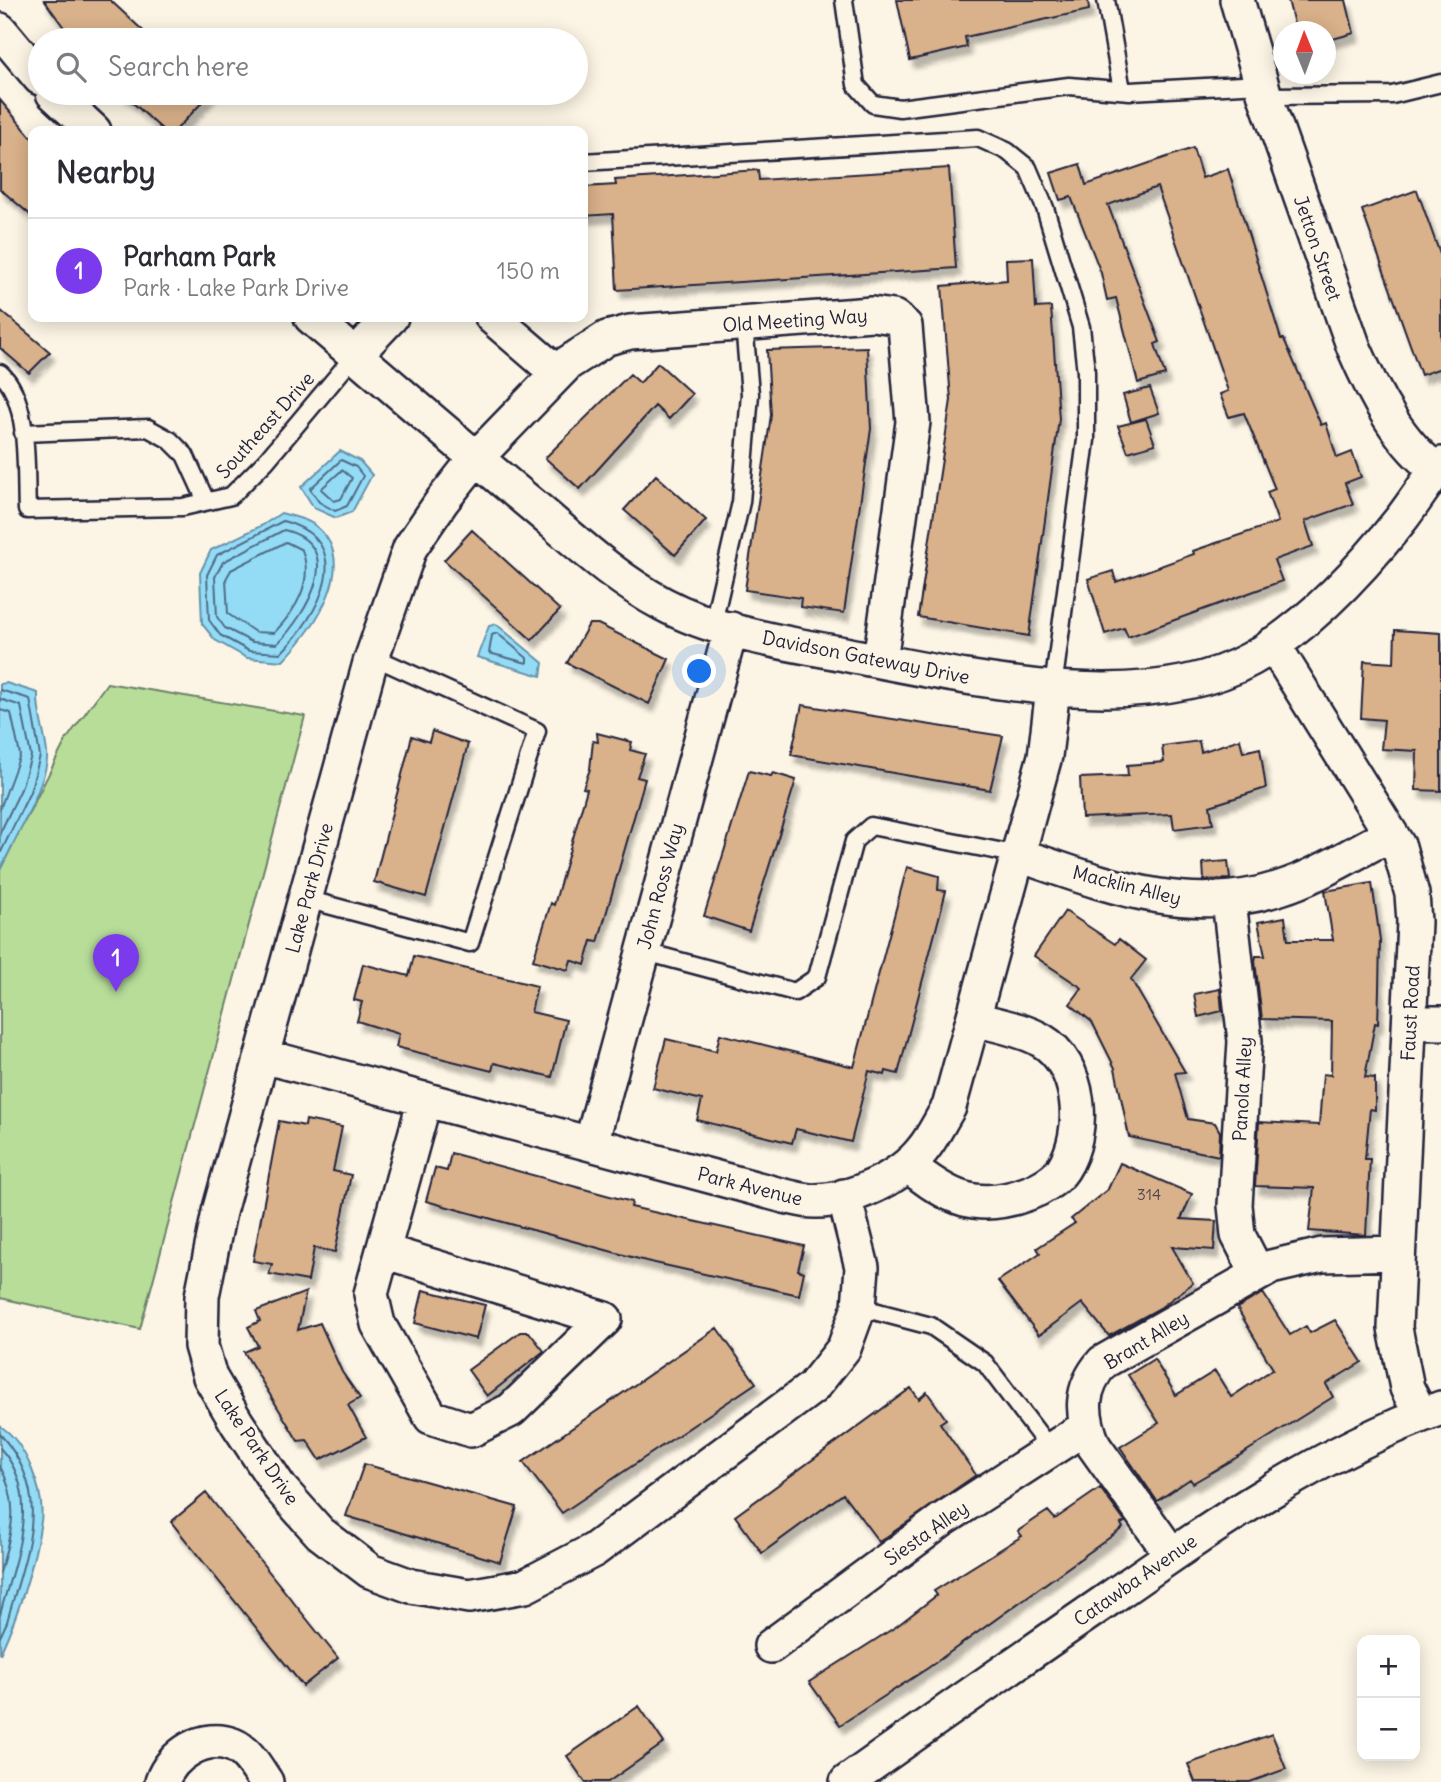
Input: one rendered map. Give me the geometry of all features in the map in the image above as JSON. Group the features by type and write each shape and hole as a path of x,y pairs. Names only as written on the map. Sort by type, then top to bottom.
{"street":[{"name":"Jetton Street","path":"1237,0 1263,90 1326,274 1365,373 1391,418 1439,469"},
{"path":"0,30 28,64"},
{"path":"66,105 89,126"},
{"name":"Old Meeting Way","path":"476,458 557,373 607,338 668,328 872,314 894,317 905,326 912,388 911,449 880,661"},
{"name":"Davidson Gateway Drive","path":"317,322 476,458 632,585 664,604 722,626 880,661 1053,688 1111,690 1159,686 1229,668 1273,644 1357,571 1439,469"},
{"path":"355,355 386,322"},
{"path":"498,322 557,373"},
{"name":"Lake Park Drive","path":"476,458 410,548 372,656 210,1252 202,1296 201,1346 210,1377 280,1488 320,1533 370,1571 411,1586 469,1596 525,1586 594,1550 813,1387 844,1348 859,1307 862,1267 844,1196"},
{"name":"John Ross Way","path":"591,1144 642,951 722,626"},
{"name":"Faust Road","path":"1273,644 1391,834 1408,870 1426,1022 1394,1298 1397,1352 1407,1388 1431,1411"},
{"name":"Park Avenue","path":"263,1056 784,1196 813,1202 844,1196 871,1186 908,1165 923,1149 948,1107 975,1019 1045,756 1053,688"},
{"name":"Macklin Alley","path":"1019,855 1098,881 1179,901 1229,900 1283,887 1391,834"},
{"name":"Panola Alley","path":"1229,900 1245,1041 1235,1205 1243,1249 1258,1275"},
{"path":"908,1165 939,1190 974,1203 1009,1200 1041,1189 1062,1171 1075,1141 1077,1109 1072,1081 1060,1057 1041,1040 975,1019"},
{"path":"383,1251 605,1319 511,1410 471,1430 431,1417 378,1324 370,1294 425,1099"},
{"name":"Brant Alley","path":"1172,1555 1094,1446 1086,1427 1083,1400 1093,1373 1103,1362 1271,1268 1322,1255 1398,1253"},
{"name":"Catawba Avenue","path":"847,1782 1172,1555 1320,1461 1431,1411"},
{"name":"Siesta Alley","path":"771,1646 942,1520 1086,1427"},
{"path":"162,1782 178,1755 212,1743 232,1745 246,1754 266,1782"}],"lane":[{"path":"844,0 856,85 873,104 900,107 1069,86 1122,90 1263,90 1392,95 1441,83"},
{"path":"1106,0 1122,90"},
{"path":"588,162 978,138 1007,151 1028,168 1045,208 1081,327 1086,372 1086,440 1053,688"},
{"path":"722,626 741,502 750,394 744,324"},
{"name":"Southeast Drive","path":"23,433 27,510 183,507 231,496 265,461 355,355"},
{"path":"0,373 19,401 23,433 148,428 170,440 185,455 206,501"},
{"path":"306,899 470,943 537,731 372,656"},
{"path":"642,951 795,992 817,977 854,841 870,826 1019,855"},
{"path":"859,1307 931,1326 985,1363 1050,1449"}],"green space":[{"path":"107,683 305,716 140,1329 0,1298 0,870 66,740"}],"water":[{"path":"340,451 360,461 372,475 352,512 336,518 314,508 301,487"},
{"path":"281,513 313,524 328,539 334,557 334,575 319,614 308,632 283,661 247,658 215,640 202,624 200,573 211,550 263,525"},
{"path":"496,624 543,663 541,676 477,657 489,626"},
{"path":"6,683 38,693 47,753 37,794 0,870 0,684"},
{"path":"0,1426 18,1443 31,1468 40,1496 41,1521 30,1571 0,1654"}],"building":[{"path":"44,0 110,0 140,28 64,28"},
{"path":"897,0 1088,0 1089,10 965,37 967,47 910,60"},
{"path":"1288,0 1346,0 1354,33 1336,38 1336,21 1293,21"},
{"path":"0,100 28,133 28,213 0,189"},
{"path":"135,105 200,105 180,126 158,126"},
{"path":"1193,148 1202,178 1228,169 1281,339 1284,339 1321,425 1326,423 1337,458 1352,452 1361,477 1345,483 1353,504 1305,521 1313,546 1274,560 1282,581 1128,637 1124,628 1105,634 1088,579 1113,571 1116,582 1194,554 1193,551 1278,522 1267,492 1275,489 1244,413 1229,417 1220,394 1228,391 1157,187 1108,205 1160,342 1155,344 1165,375 1138,383 1116,298 1107,300 1101,273 1071,197 1060,200 1051,173 1080,164 1086,185"},
{"path":"949,168 956,268 617,290 613,214 588,216 588,187 616,185 615,180 758,170 759,180"},
{"path":"1417,190 1441,257 1441,368 1421,375 1362,210"},
{"path":"1033,258 1036,308 1051,307 1059,419 1029,636 918,617 951,400 942,286 1007,280 1006,259"},
{"path":"0,310 50,352 29,373 0,348"},
{"path":"867,347 871,429 844,613 800,607 801,598 745,590 771,415 767,350"},
{"path":"658,363 692,394 669,419 655,406 580,489 545,458 630,374 640,383"},
{"path":"1150,388 1159,413 1131,422 1123,395"},
{"path":"1146,419 1155,444 1128,452 1118,426"},
{"path":"656,475 706,520 675,555 624,510"},
{"path":"472,530 560,610 532,640 444,560"},
{"path":"589,624 598,624 669,659 649,704 567,663"},
{"path":"1395,630 1441,633 1441,791 1416,790 1417,751 1381,749 1384,720 1361,718 1364,661 1394,663"},
{"path":"802,705 1003,736 990,790 791,755"},
{"path":"432,731 468,744 426,897 374,882 412,736 429,742"},
{"path":"597,733 632,742 630,750 645,754 637,777 645,779 598,942 592,941 585,965 571,960 568,970 533,960 551,903 554,905 587,789 583,788 590,769 593,741 598,742"},
{"path":"1240,739 1243,752 1260,748 1266,788 1210,806 1213,824 1174,829 1172,814 1082,818 1080,778 1128,776 1127,765 1164,762 1162,746 1199,741 1201,752"},
{"path":"749,771 771,776 773,773 796,780 749,931 704,916"},
{"path":"1228,861 1230,879 1204,880 1203,863"},
{"path":"907,867 939,876 938,890 946,891 898,1074 886,1071 885,1075 869,1071 851,1142 796,1129 792,1143 697,1120 702,1100 653,1088 666,1039 716,1051 720,1034 854,1067"},
{"path":"1372,883 1380,940 1378,1024 1375,1023 1365,1077 1375,1078 1375,1110 1370,1109 1365,1159 1370,1159 1366,1235 1309,1231 1314,1188 1255,1186 1259,1122 1319,1125 1323,1074 1331,1075 1332,1021 1262,1019 1255,961 1256,956 1265,956 1258,922 1285,917 1288,940 1333,940 1325,891"},
{"path":"1065,911 1115,944 1119,939 1146,960 1131,979 1185,1072 1175,1073 1188,1119 1215,1123 1220,1132 1219,1156 1129,1137 1115,1068 1092,1022 1070,1004 1082,988 1034,956"},
{"path":"414,956 537,986 531,1012 566,1020 552,1077 494,1063 492,1071 396,1047 399,1034 357,1021 362,1002 354,1000 363,964 409,976"},
{"path":"1220,989 1222,1011 1198,1017 1194,994"},
{"path":"306,1120 342,1127 333,1171 351,1175 335,1252 314,1248 308,1281 269,1274 272,1264 253,1261 279,1121 305,1126"},
{"path":"451,1153 632,1202 631,1207 804,1246 798,1270 804,1272 799,1295 646,1261 426,1201 435,1168 447,1171"},
{"path":"1120,1163 1192,1194 1181,1219 1216,1221 1214,1250 1172,1247 1193,1283 1160,1308 1109,1336 1082,1303 1039,1335 998,1281 1040,1253 1037,1248 1075,1223 1071,1219 1108,1189"},
{"path":"423,1290 485,1305 476,1339 415,1323"},
{"path":"306,1292 298,1330 320,1323 342,1372 360,1398 348,1405 366,1437 320,1460 307,1440 298,1441 244,1352 258,1346 248,1327 260,1321 256,1311"},
{"path":"1263,1293 1290,1335 1306,1326 1310,1333 1335,1320 1362,1362 1326,1384 1333,1397 1231,1461 1193,1483 1190,1479 1157,1501 1120,1447 1159,1423 1128,1375 1154,1359 1176,1395 1215,1371 1231,1397 1273,1369 1237,1308"},
{"path":"717,1328 756,1383 562,1513 523,1462"},
{"path":"520,1332 529,1332 544,1351 487,1396 468,1370"},
{"path":"911,1388 919,1399 927,1392 946,1419 940,1423 976,1475 879,1542 843,1494 762,1553 735,1516"},
{"path":"364,1464 517,1507 500,1562 346,1516"},
{"path":"1100,1488 1125,1522 1121,1524 1123,1528 928,1668 840,1725 809,1682 897,1626 937,1595 934,1591 1022,1536 1018,1531 1037,1518 1048,1511 1055,1519"},
{"path":"206,1493 338,1658 303,1686 171,1522"},
{"path":"639,1706 664,1743 608,1782 585,1782 567,1756"},
{"path":"1272,1734 1286,1769 1250,1782 1195,1782 1188,1764"}],"place":[{"name":"Parham Park","path":"116,992"}]}
